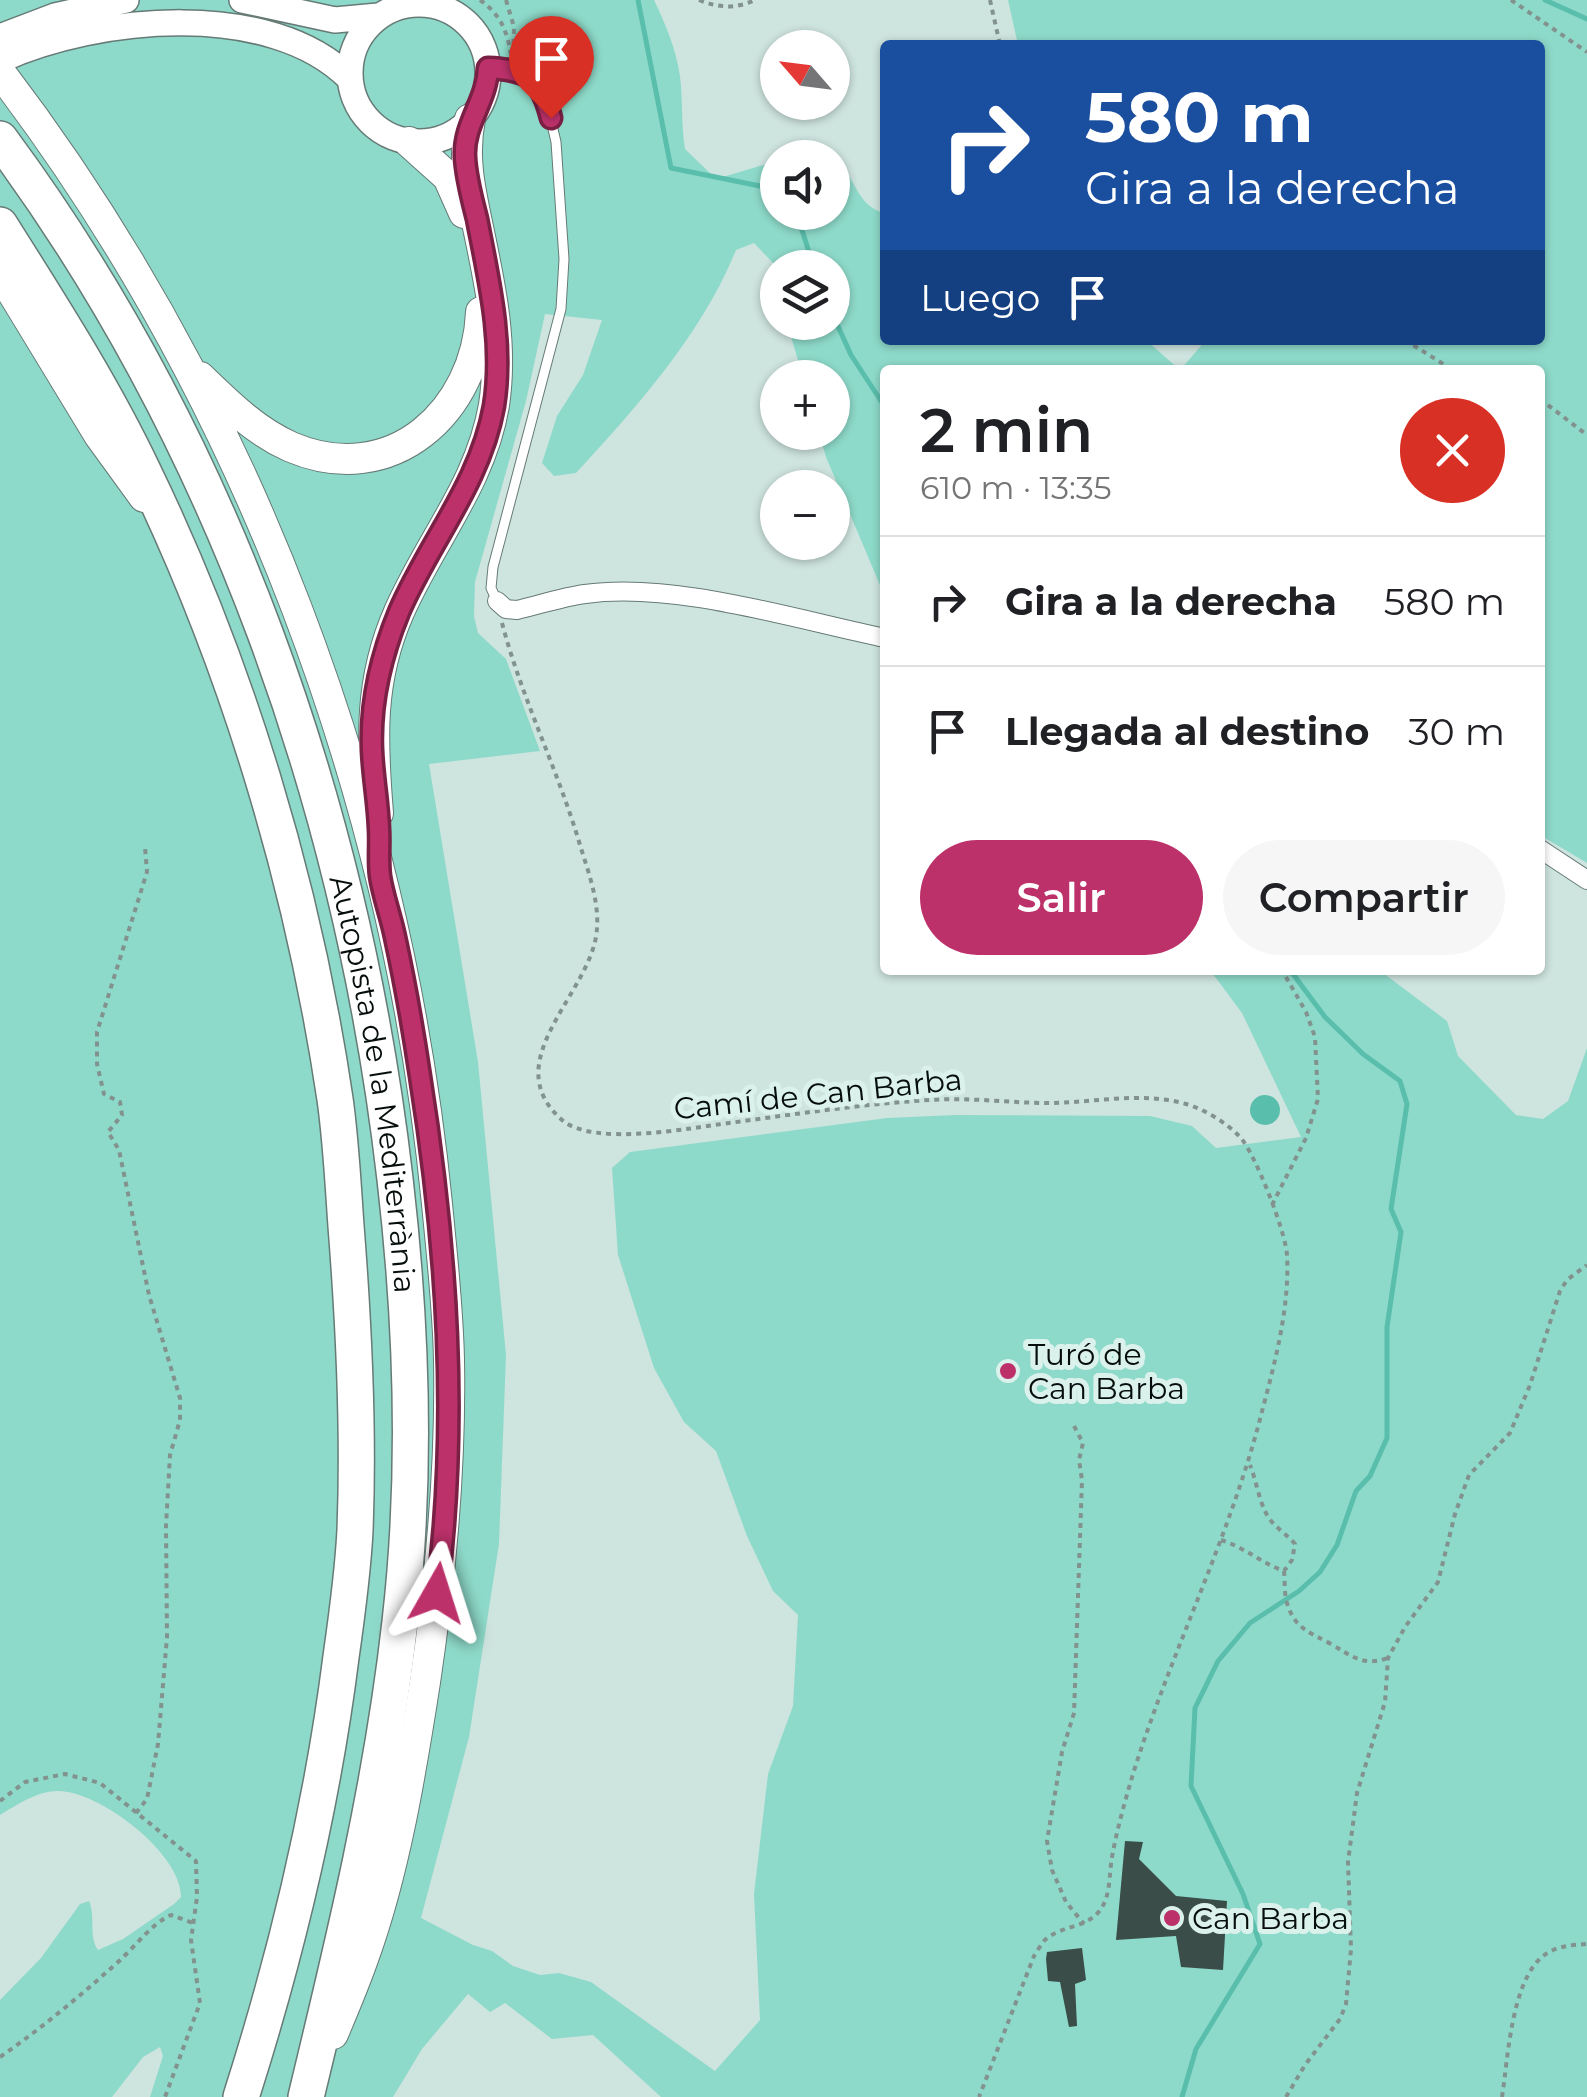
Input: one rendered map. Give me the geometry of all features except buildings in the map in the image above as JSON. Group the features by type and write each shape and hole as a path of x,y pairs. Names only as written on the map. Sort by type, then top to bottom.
{"highway":[{"path":"0,72 118,246 181,358 249,490 294,598 358,792 380,876 405,984 432,1154 449,1356 446,1497 429,1655 402,1810 366,1952 307,2097"},
{"path":"380,876 372,751 373,704 381,666 399,613 458,508 478,462 494,405 498,365 496,320 465,157 470,119"},
{"name":"Autopista de la Mediterrània","path":"0,138 111,309 172,417 220,522 266,633 332,833 376,1036 405,1266 409,1510 400,1619 381,1760 353,1903 307,2097"},
{"path":"181,358 261,431 318,456 364,458 408,444 436,422 454,401 473,364 480,339 479,281 455,189 436,165 409,142"},
{"name":"Autopista de la Mediterrània","path":"0,225 97,382 144,473 206,617 264,784 318,998 336,1104 352,1302 355,1533 320,1798 276,1990 241,2097"},
{"path":"0,272 99,435 169,532"}],"main road":[{"path":"0,37 55,16 126,0"},
{"path":"242,0 335,20 378,16"},
{"path":"416,3 446,8 471,26 500,69 470,119 448,136 409,142 394,138 368,121 353,94 350,78 354,46 362,32 378,16 416,3"},
{"path":"0,60 60,37 125,21 217,18 272,26 296,35 326,52 350,78"}],"street":[{"path":"497,602 506,609 517,610 587,594 647,594 708,600 880,637"},
{"path":"1545,852 1587,880"}],"lane":[{"path":"497,602 491,588 493,567 557,326 564,259 556,142 545,94 537,83 500,69"}],"path":[{"path":"480,0 496,10 508,36 500,69"},
{"path":"500,69 514,28 506,0"},
{"path":"699,0 715,6 742,6 755,0"},
{"path":"990,0 999,40"},
{"path":"1512,0 1587,52"},
{"path":"1413,345 1445,365"},
{"path":"1545,403 1587,434"},
{"name":"Camí de Can Barba","path":"497,602 511,655 562,786 598,918 596,942 588,965 542,1045 537,1068 548,1104 562,1119 576,1129 641,1135 934,1099 1169,1101 1200,1110 1243,1140 1272,1205 1288,1251 1277,1354 1248,1462 1221,1540 1156,1701 1120,1820 1105,1899 1101,1910 1084,1924"},
{"path":"136,1813 148,1798 158,1744 167,1636 170,1455 180,1420 180,1398 149,1295 120,1150 108,1132 122,1115 120,1102 104,1094 97,1064 97,1032 147,872 145,847"},
{"path":"1272,1205 1306,1138 1318,1099 1315,1038 1306,1012 1285,975"},
{"path":"1286,2097 1340,2019 1346,2004 1351,1949 1348,1862 1357,1793 1385,1702 1388,1658 1438,1582 1469,1475 1510,1433 1530,1385 1560,1290 1587,1265"},
{"path":"978,2097 1034,1956 1044,1940 1084,1924 1066,1902 1052,1870 1047,1841 1062,1752 1074,1713 1082,1480 1079,1460 1083,1443 1074,1426"},
{"path":"1248,1462 1260,1489 1263,1510 1294,1544 1292,1560 1284,1571 1286,1602 1305,1634 1329,1643 1359,1662 1375,1663 1388,1658"},
{"path":"1221,1540 1245,1548 1284,1571"},
{"path":"0,1801 26,1782 65,1774 100,1783 196,1861 191,1940 200,2004 166,2097"},
{"path":"0,2057 54,2020 159,1920 171,1915 194,1923"},
{"path":"1502,2097 1517,2006 1526,1978 1536,1963 1554,1949 1587,1944"}],"shaded area":[{"path":"0,0 654,0 678,66 685,149 716,179 760,166 760,230 850,230 850,178 866,203 880,212 880,345 1152,345 1174,365 880,365 880,585 850,514 850,470 831,470 824,450 850,450 850,360 798,360 792,340 850,340 850,250 761,250 754,243 736,250 687,340 644,396 576,473 554,476 542,463 557,416 583,375 602,320 545,314 526,401 475,582 474,616 478,633 506,659 540,751 429,764 478,1062 506,1355 499,1544 469,1737 421,1918 492,1951 513,1966 540,1975 559,1973 591,1982 715,2071 760,2020 754,1894 768,1774 793,1706 798,1615 773,1591 747,1536 716,1451 684,1422 654,1368 618,1255 612,1168 630,1152 887,1118 1150,1116 1192,1126 1216,1148 1301,1137 1242,1013 1214,975 1386,975 1447,1021 1458,1056 1516,1115 1543,1119 1568,1101 1587,1048 1587,2097 661,2097 593,2035 552,2039 505,2003 490,2012 468,1994 422,2049 393,2097 150,2097 163,2056 160,2047 143,2057 112,2097 0,2097 0,2000 41,1958 80,1904 89,1901 98,1950 123,1939 181,1897 178,1880 168,1862 116,1813 75,1794 58,1791 28,1799 0,1815"},
{"path":"1008,0 1587,0 1587,863 1545,838 1545,365 1184,365 1202,345 1545,345 1545,40 1017,40"},
{"path":"1265,1095 1276,1099 1280,1110 1276,1121 1265,1125 1254,1121 1250,1110 1254,1099"}],"waterway":[{"path":"638,0 671,168 760,186"},
{"path":"1545,0 1587,19"},
{"path":"802,230 808,250"},
{"path":"844,340 880,399"},
{"path":"1182,2097 1196,2049 1260,1944 1243,1894 1191,1786 1195,1708 1218,1661 1250,1623 1320,1572 1337,1545 1356,1491 1370,1476 1387,1438 1387,1327 1401,1232 1391,1209 1407,1104 1400,1081 1363,1054 1325,1017 1294,975"}],"place":[{"name":"Turó de Can Barba","path":"1008,1371"},
{"name":"Can Barba","path":"1172,1918"}],"route":[{"path":"437,1593 448,1424 449,1356 443,1272 432,1154 416,1048 380,876 373,704 399,613 458,508 478,462 494,405 498,365 496,320 465,157 470,119 484,95 488,68 526,74 545,94 551,118"}]}
